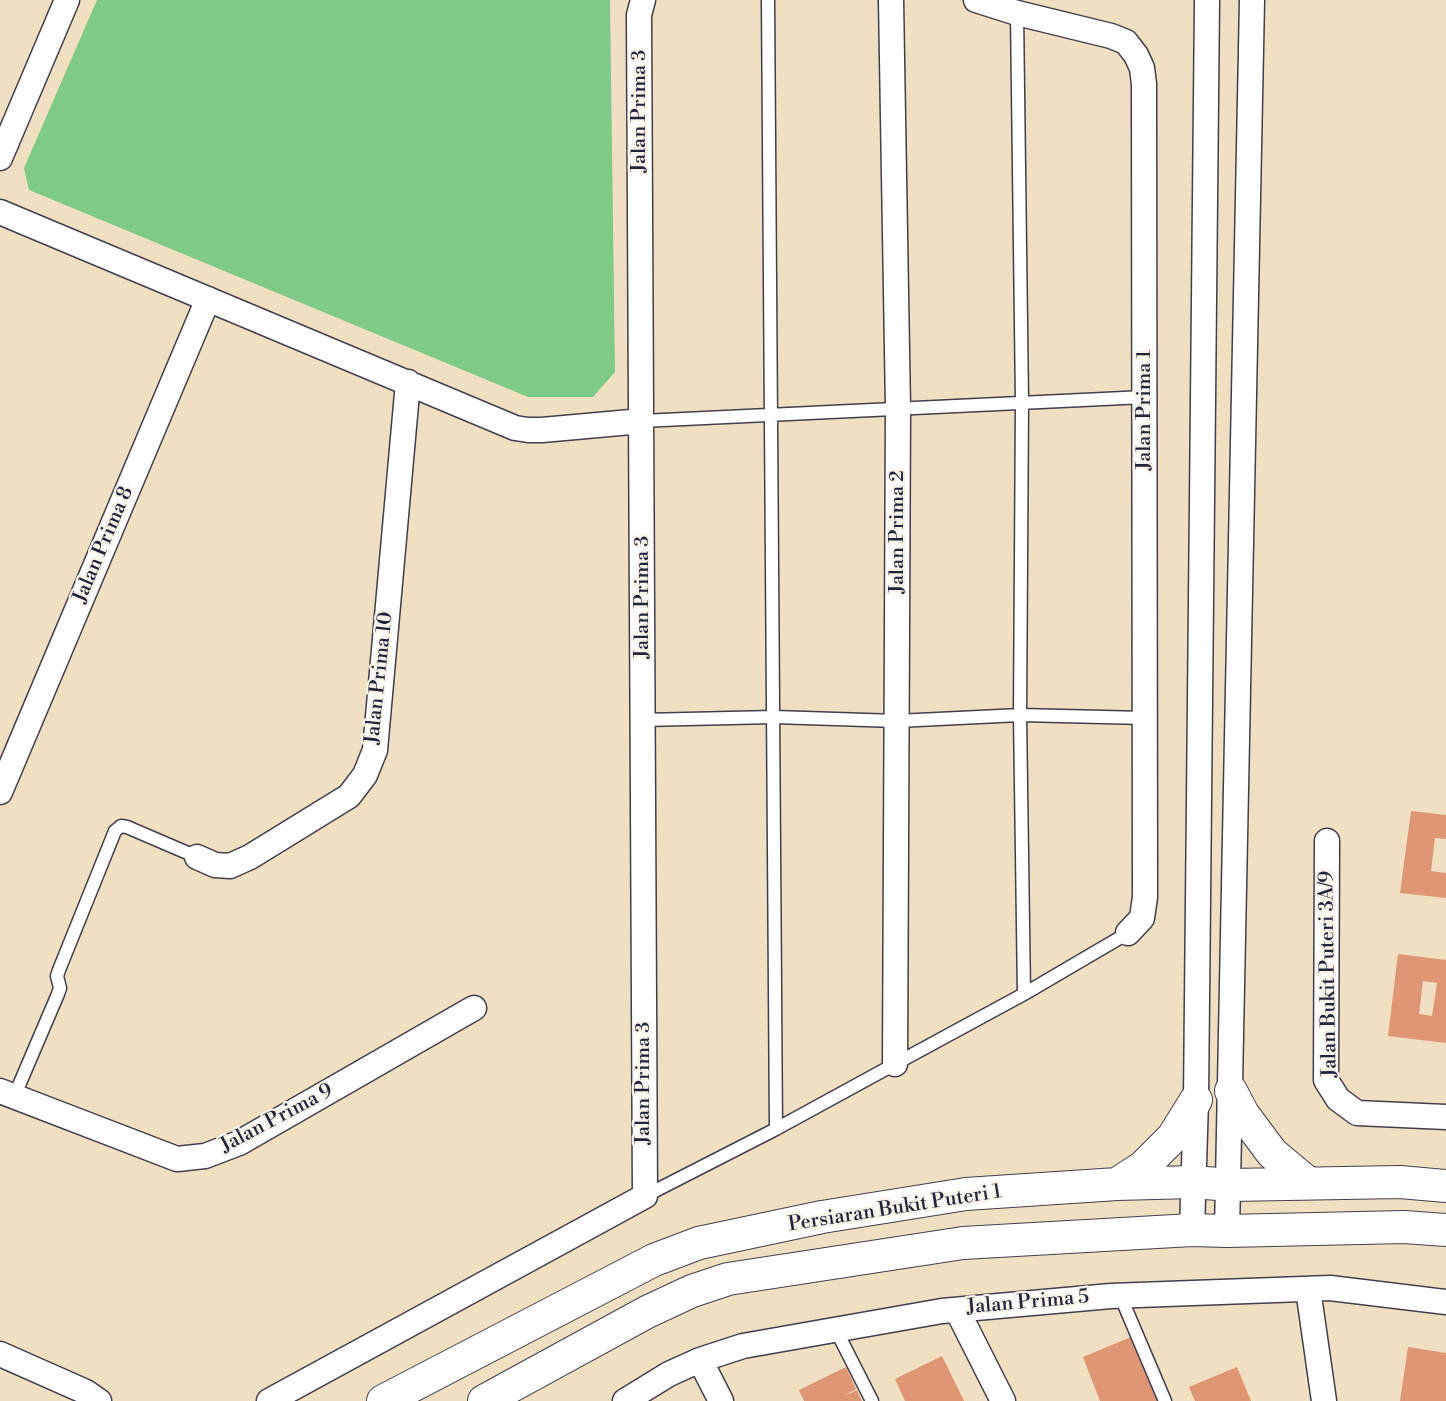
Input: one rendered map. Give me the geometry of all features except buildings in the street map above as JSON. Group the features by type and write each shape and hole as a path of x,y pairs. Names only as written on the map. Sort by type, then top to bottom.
{"street":[{"path":"0,158 6,130 67,0"},
{"name":"Jalan Prima 3","path":"643,0 639,15 645,1196"},
{"name":"Jalan Prima 2","path":"891,0 898,408 895,1064"},
{"name":"Jalan Prima 1","path":"976,0 1017,13 1112,36 1126,42 1142,68 1145,897 1142,918 1128,933"},
{"path":"1192,1230 1196,1100 1207,0"},
{"path":"1227,1232 1252,0"},
{"path":"0,212 515,428 528,430 642,421"},
{"name":"Jalan Prima 8","path":"0,792 208,299"},
{"name":"Jalan Prima 10","path":"197,857 215,865 230,866 250,857 349,796 365,775 375,750 408,382"},
{"name":"Jalan Bukit Puteri 3A/9","path":"1328,841 1326,1080 1338,1099 1357,1113 1446,1117"},
{"name":"Jalan Prima 9","path":"7,1094 177,1159 205,1156 239,1143 474,1008"},
{"path":"1231,1091 1243,1114 1272,1153 1308,1183"},
{"path":"1117,1184 1143,1167 1173,1137 1196,1100"},
{"name":"Persiaran Bukit Puteri 1","path":"383,1401 654,1260 699,1243 822,1217 966,1194 1117,1184 1400,1182 1446,1186"},
{"path":"269,1401 645,1196"},
{"path":"484,1401 647,1312 692,1291 728,1279 963,1243 1192,1230 1227,1232 1404,1227 1446,1230"},
{"name":"Jalan Prima 5","path":"625,1401 669,1374 700,1360 742,1346 957,1310 1120,1296 1330,1288 1446,1302"},
{"path":"1308,1289 1323,1401"},
{"path":"957,1310 1003,1401"},
{"path":"0,1354 86,1392 99,1401"},
{"path":"700,1360 721,1401"}],"lane":[{"path":"768,0 776,1129"},
{"path":"1017,13 1022,402 1020,715 1024,994"},
{"path":"642,421 1144,397"},
{"path":"643,720 774,717 897,721 1020,715 1145,718"},
{"path":"7,1094 58,994 60,988 57,975 116,831 121,826 127,827 197,857"},
{"path":"645,1196 776,1129 1024,994 1128,933"},
{"path":"1120,1296 1165,1401"},
{"path":"836,1330 873,1401"}],"green space":[{"path":"97,0 610,0 615,372 593,397 528,397 29,190 24,168"}]}
